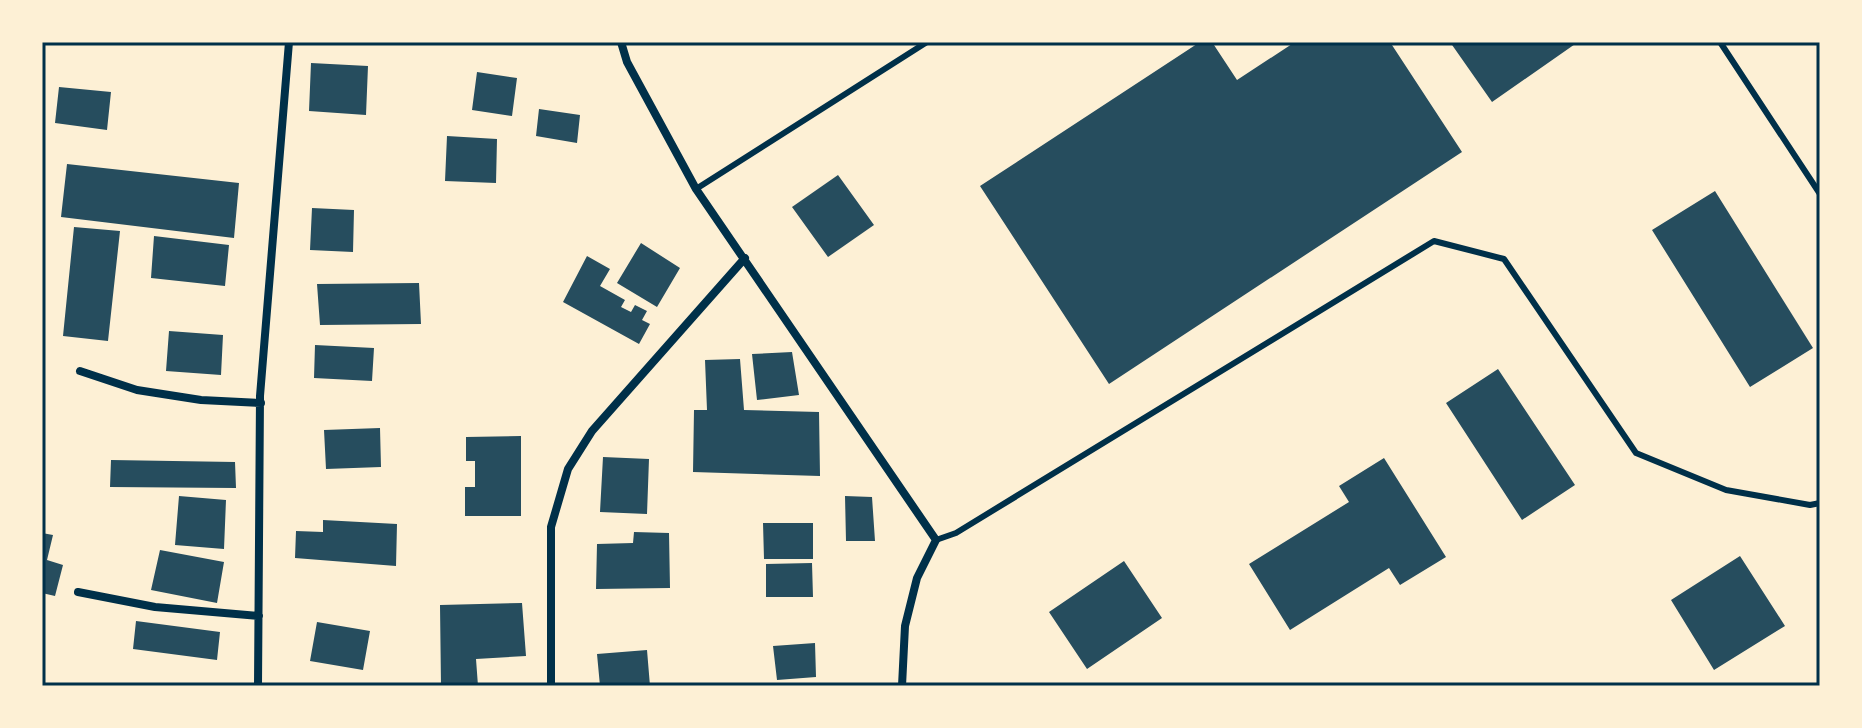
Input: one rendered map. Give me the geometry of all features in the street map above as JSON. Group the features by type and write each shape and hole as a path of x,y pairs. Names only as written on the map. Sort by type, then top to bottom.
{"street":[{"path":"258,686 261,403 289,42"},
{"path":"621,42 627,62 696,189 936,540 917,578 905,626 902,686"},
{"path":"551,686 551,527 568,469 592,431 745,258"},
{"path":"80,371 137,390 201,400 261,403"},
{"path":"78,592 155,607 259,616"}],"lane":[{"path":"696,189 927,42"},
{"path":"1720,42 1820,194"},
{"path":"936,540 956,533 1434,241 1504,259 1636,453 1726,490 1810,505 1820,503"}],"building":[{"path":"1200,42 1212,42 1237,80 1295,42 1390,42 1462,152 1109,384 980,186"},
{"path":"1450,42 1578,42 1492,102"},
{"path":"311,63 368,66 366,115 309,111"},
{"path":"477,72 517,78 512,116 472,110"},
{"path":"59,87 111,92 107,130 55,123"},
{"path":"539,109 580,115 577,143 536,136"},
{"path":"447,136 497,139 496,183 445,181"},
{"path":"67,164 239,183 234,238 61,217"},
{"path":"838,175 874,225 828,257 792,207"},
{"path":"1715,191 1813,348 1750,387 1652,230"},
{"path":"312,208 354,210 353,252 310,250"},
{"path":"74,227 120,231 108,341 63,336"},
{"path":"154,236 229,245 225,286 151,278"},
{"path":"641,243 680,268 657,307 617,283"},
{"path":"587,256 610,269 600,286 625,300 621,307 631,312 635,305 647,311 642,320 650,324 639,344 563,302"},
{"path":"419,283 421,324 320,325 317,284"},
{"path":"169,331 223,335 221,375 166,371"},
{"path":"315,345 374,348 372,381 314,378"},
{"path":"792,352 799,395 757,400 752,354"},
{"path":"740,359 744,410 819,412 820,476 693,472 694,410 707,410 705,360"},
{"path":"1498,369 1575,485 1522,520 1446,403"},
{"path":"380,428 381,467 326,469 324,430"},
{"path":"521,436 521,516 465,516 465,487 475,487 475,461 466,461 466,437"},
{"path":"603,457 649,459 647,514 600,512"},
{"path":"1384,458 1446,557 1400,585 1389,568 1290,630 1249,564 1349,502 1339,486"},
{"path":"111,460 235,462 236,488 110,487"},
{"path":"179,496 226,500 224,549 175,545"},
{"path":"845,496 872,497 875,541 846,541"},
{"path":"323,520 397,524 396,566 295,558 296,531 323,532"},
{"path":"763,523 813,523 813,559 764,559"},
{"path":"634,532 669,533 670,588 596,589 597,544 633,543"},
{"path":"42,533 53,535 47,560 63,565 55,596 42,593"},
{"path":"160,550 224,562 217,603 151,590"},
{"path":"1740,556 1785,626 1714,670 1671,600"},
{"path":"1124,561 1162,618 1087,669 1049,612"},
{"path":"812,563 813,597 766,597 766,564"},
{"path":"522,603 526,656 476,659 478,686 441,686 440,605"},
{"path":"136,621 220,632 217,660 133,649"},
{"path":"317,622 370,631 363,670 310,661"},
{"path":"815,643 816,677 777,680 773,646"},
{"path":"647,650 650,686 600,686 597,654"}]}
